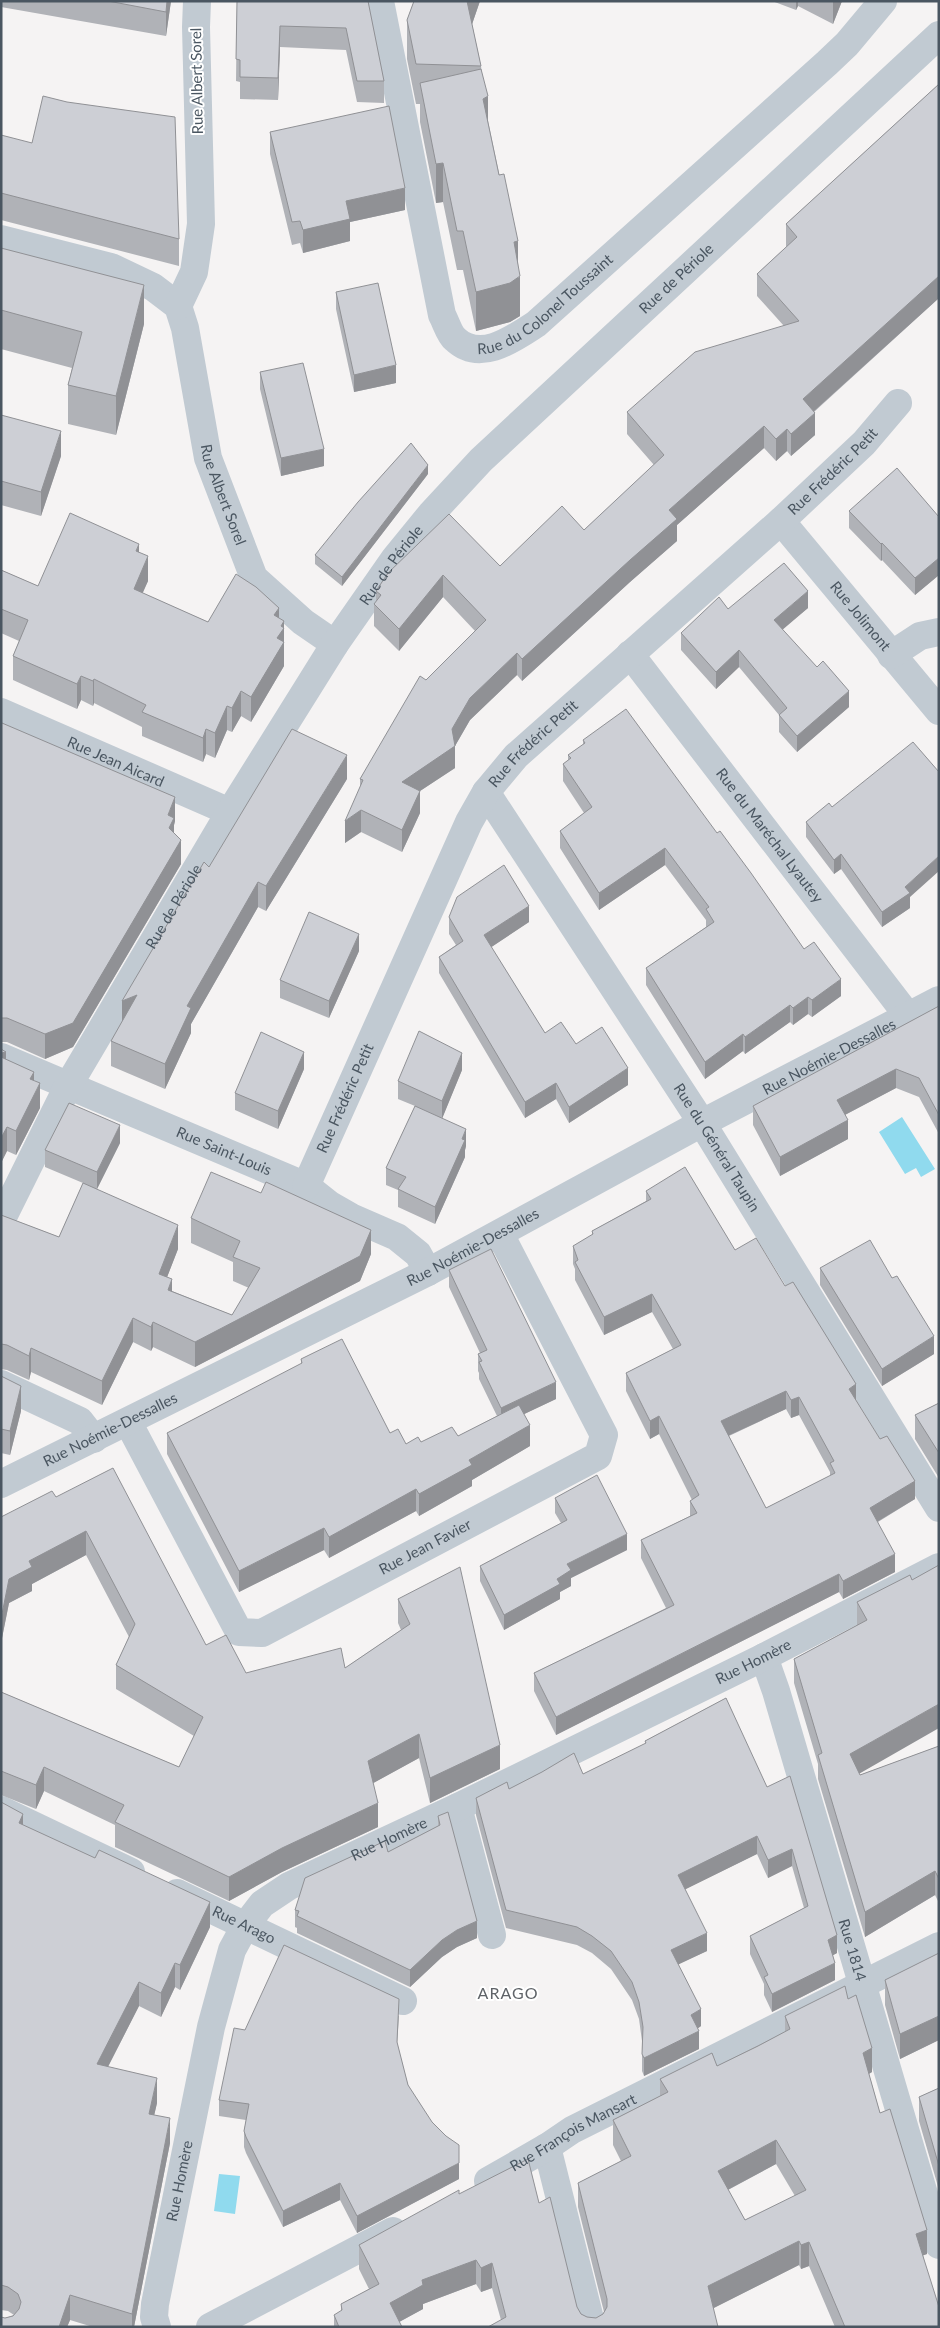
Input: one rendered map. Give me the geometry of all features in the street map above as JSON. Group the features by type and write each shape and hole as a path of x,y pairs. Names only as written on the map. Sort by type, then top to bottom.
{"street":[{"name":"Rue Albert Sorel","path":"198,1 196,47 201,224 194,272 178,306 184,328 208,458 254,578 303,622 335,644"},
{"name":"Rue du Colonel Toussaint","path":"380,1 442,315 454,338 469,348 484,350 512,341 536,324 847,44 883,1"},
{"name":"Rue de Périole","path":"1,1222 68,1086 230,812 335,644 395,558 431,514 481,460 939,35"},
{"path":"1,239 111,267 153,287 178,306"},
{"name":"Rue Frédéric Petit","path":"306,1186 465,830 486,792 516,756 781,521 864,443 898,403"},
{"name":"Rue Jolimont","path":"781,521 939,711"},
{"path":"891,655 920,636 939,632"},
{"name":"Rue du Maréchal Lyautey","path":"630,654 908,1016"},
{"name":"Rue Jean Aicard","path":"1,712 230,812"},
{"name":"Rue du Général Taupin","path":"486,792 702,1122 939,1508"},
{"name":"Rue Noémie-Dessalles","path":"1,1484 428,1272 702,1122 939,1000"},
{"name":"Rue Saint-Louis","path":"1,1057 306,1186 344,1213 397,1237 418,1254 428,1272"},
{"name":"Rue Jean Favier","path":"128,1422 239,1632 262,1633 598,1456 604,1435 500,1234"},
{"path":"1,1384 80,1421 94,1439"},
{"name":"Rue Homère","path":"157,2327 154,2317 155,2304 211,2027 232,1950 244,1926 262,1904 289,1886 458,1807 764,1657 939,1567"},
{"name":"Rue 1814","path":"764,1657 779,1700 939,2245"},
{"path":"458,1807 492,1935"},
{"name":"Rue Arago","path":"1,1810 403,2001"},
{"name":"Rue François Mansart","path":"468,2192 547,2147 572,2130 939,1946"},
{"path":"547,2147 592,2327"},
{"path":"210,2327 416,2219"}],"water":[{"path":"902,1117 935,1169 921,1177 916,1168 905,1174 879,1132"},
{"path":"219,2174 240,2176 235,2214 214,2211"}],"building":[{"path":"108,1 167,1 166,12"},
{"path":"237,1 368,1 384,81 357,81 346,28 280,26 278,78 240,77 240,60 236,59"},
{"path":"414,1 467,1 481,66 416,64 407,20"},
{"path":"481,69 488,96 483,99 499,175 504,174 518,241 514,242 520,276 510,283 476,292 463,231 457,231 443,163 436,164 420,83"},
{"path":"939,84 939,276 803,399 815,413 791,434 787,429 776,439 764,426 669,510 677,519 522,659 517,653 470,698 452,729 455,746 402,782 420,791 402,830 361,810 345,821 363,780 360,779 420,676 426,680 486,620 443,575 399,629 374,604 381,595 376,591 388,573 449,514 500,566 562,506 584,530 664,455 627,412 695,352 799,321 757,274 797,237 786,224"},
{"path":"43,96 67,102 175,117 179,239 1,193 1,135 32,143"},
{"path":"389,106 405,188 346,201 350,219 303,230 300,221 292,222 270,132"},
{"path":"1,248 144,285 116,396 68,385 82,332 1,310"},
{"path":"378,283 396,365 354,375 336,292"},
{"path":"303,363 324,449 281,458 260,372"},
{"path":"1,415 61,431 41,492 1,481"},
{"path":"411,443 428,465 342,577 315,555 358,502"},
{"path":"897,468 939,517 939,558 915,578 849,511"},
{"path":"70,513 139,544 136,551 148,556 134,589 208,622 236,574 256,587 279,608 274,615 284,621 281,626 284,628 277,638 284,642 251,697 241,691 232,708 227,706 215,733 206,729 203,738 142,712 146,705 94,679 93,681 81,676 77,684 13,656 28,620 1,609 1,570 38,586"},
{"path":"784,563 808,591 774,620 817,667 823,661 849,691 797,736 779,715 787,708 739,650 716,672 681,633 719,597 728,609"},
{"path":"626,709 717,833 720,831 804,949 814,942 841,979 812,1000 808,997 793,1008 790,1005 745,1037 743,1034 705,1062 646,968 714,922 706,909 709,907 665,848 599,893 560,831 592,807 563,764 571,758 568,755 585,743 583,740"},
{"path":"2,723 175,797 168,815 174,818 169,828 181,840 73,1023 45,1034 7,1018 1,1018"},
{"path":"292,729 347,755 266,886 258,882 187,1006 191,1008 165,1064 111,1041 137,995 122,1001 204,862 209,867"},
{"path":"913,742 939,772 939,856 905,887 910,893 882,912 841,854 834,860 806,822 829,803 832,807"},
{"path":"504,865 529,906 484,935 545,1033 561,1022 576,1044 602,1027 628,1068 569,1107 556,1083 525,1102 439,957 463,941 449,917 457,897"},
{"path":"309,912 359,934 329,1001 280,980"},
{"path":"939,1006 939,1115 919,1078 896,1069 837,1100 848,1120 780,1157 753,1106"},
{"path":"419,1031 462,1053 442,1101 398,1081"},
{"path":"261,1032 304,1052 278,1111 235,1093"},
{"path":"1,1057 34,1072 30,1079 40,1083 16,1131 7,1127 1,1138"},
{"path":"69,1103 120,1125 97,1172 45,1150"},
{"path":"415,1106 466,1129 462,1139 465,1140 435,1207 398,1189 406,1177 386,1168"},
{"path":"685,1167 735,1250 756,1238 785,1286 793,1282 856,1384 849,1389 880,1439 887,1436 915,1481 870,1508 895,1554 843,1581 839,1574 556,1717 534,1673 674,1605 641,1540 697,1513 690,1501 699,1495 659,1416 650,1421 626,1373 681,1345 652,1294 604,1317 575,1262 578,1260 573,1246 593,1234 592,1231 651,1199 646,1191","holes":["786,1391 791,1400 799,1397 834,1461 830,1463 835,1473 766,1508 721,1421"]},
{"path":"211,1172 261,1193 266,1182 371,1230 360,1256 195,1342 153,1322 151,1327 133,1318 102,1381 31,1348 29,1356 1,1344 1,1215 59,1237 83,1183 178,1225 159,1274 172,1279 168,1290 232,1315 260,1268 233,1257 240,1241 191,1218"},
{"path":"870,1240 892,1278 897,1276 934,1336 882,1369 820,1268"},
{"path":"491,1249 556,1382 501,1408 479,1362 482,1361 478,1354 487,1350 449,1270"},
{"path":"342,1339 390,1433 398,1429 406,1444 418,1437 421,1442 452,1427 458,1436 519,1405 530,1425 469,1460 472,1465 419,1494 416,1489 329,1537 324,1528 239,1571 167,1433 302,1363 301,1359"},
{"path":"1,1376 21,1386 10,1431 1,1429"},
{"path":"939,1403 939,1453 915,1415"},
{"path":"113,1468 206,1645 226,1635 246,1673 341,1648 345,1668 410,1624 398,1599 460,1567 500,1745 430,1778 419,1734 368,1761 378,1803 282,1848 229,1877 115,1822 124,1805 44,1767 36,1785 1,1771 1,1692 179,1767 203,1717 116,1665 135,1624 86,1531 29,1561 32,1567 9,1579 1,1619 1,1517 52,1491 56,1497"},
{"path":"597,1475 627,1534 567,1564 571,1570 557,1579 560,1584 504,1615 480,1566 567,1520 555,1498"},
{"path":"939,1565 939,1704 850,1754 860,1775 939,1746 939,1879 935,1871 865,1912 818,1755 822,1753 794,1659 867,1620 857,1602 910,1575 912,1580"},
{"path":"726,1698 767,1787 790,1776 837,1935 828,1940 835,1963 772,1994 764,1977 768,1975 750,1936 808,1906 792,1849 768,1860 757,1836 678,1875 707,1933 671,1950 701,2009 691,2015 699,2031 644,2058 642,2054 643,2027 639,2002 632,1982 611,1951 577,1927 506,1910 476,1798 507,1782 509,1789 574,1753 583,1774 646,1743 645,1741"},
{"path":"1,1802 23,1814 19,1823 95,1858 99,1850 210,1902 180,1965 175,1963 161,1993 139,1982 97,2064 157,2078 149,2114 170,2118 132,2314 70,2295 59,2327 1,2327 1,2317 13,2316 19,2309 21,2302 18,2294 8,2287 1,2285"},
{"path":"448,1812 477,1921 457,1930 442,1940 410,1970 297,1916 299,1911 295,1910 305,1878 385,1841 388,1852 440,1825 438,1816"},
{"path":"284,1945 399,1999 397,2042 408,2085 432,2122 446,2136 459,2145 459,2163 357,2216 340,2183 283,2211 244,2131 249,2104 219,2100 234,2028 245,2030"},
{"path":"939,1953 939,2016 900,2034 885,1980"},
{"path":"845,1986 848,1999 856,1995 872,2048 863,2053 880,2113 890,2109 927,2230 916,2234 939,2307 939,2327 845,2327 809,2242 801,2245 799,2241 708,2286 718,2327 488,2327 506,2317 492,2263 481,2268 476,2260 422,2280 423,2285 390,2303 402,2327 339,2327 334,2315 342,2310 341,2304 379,2284 359,2245 459,2190 459,2194 528,2159 539,2203 550,2197 577,2307 581,2314 587,2317 596,2318 603,2314 607,2307 607,2299 578,2183 631,2156 613,2120 668,2092 660,2079 712,2053 717,2066 790,2029 785,2016","holes":["776,2140 806,2190 745,2220 718,2171"]},
{"path":"939,2088 939,2166 919,2097"}],"district":[{"name":"ARAGO","path":"508,1993"}]}
